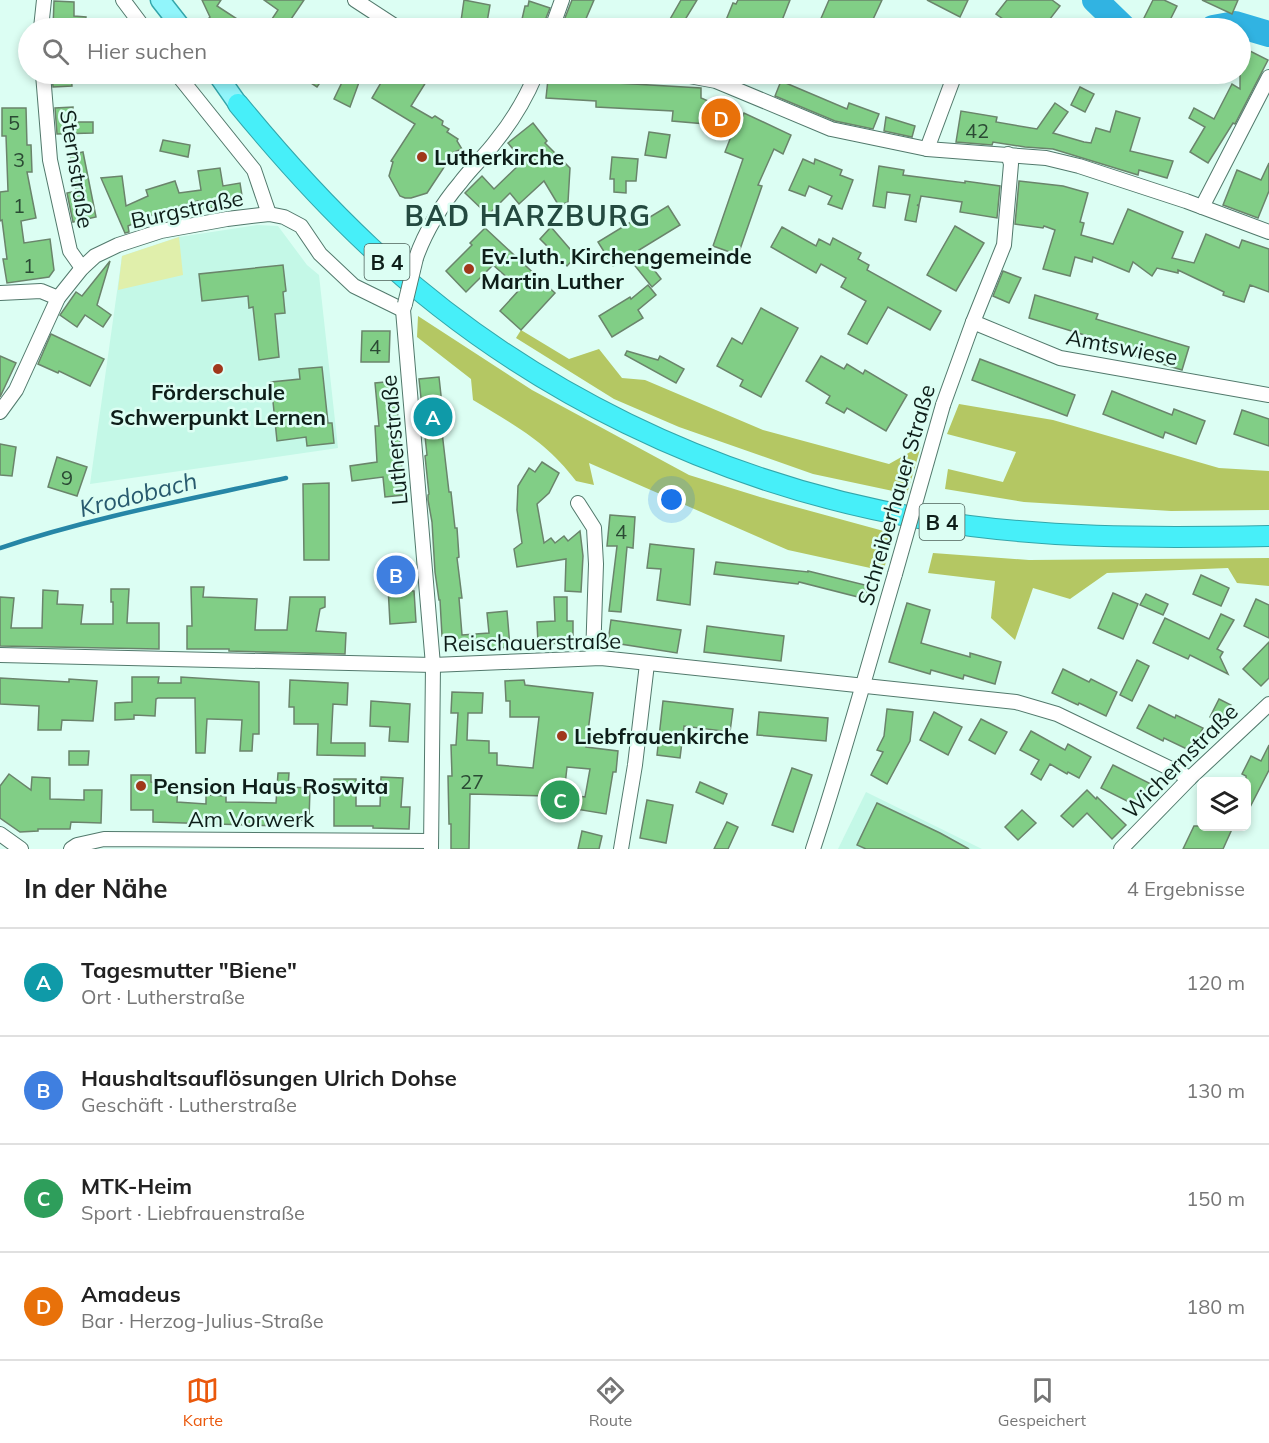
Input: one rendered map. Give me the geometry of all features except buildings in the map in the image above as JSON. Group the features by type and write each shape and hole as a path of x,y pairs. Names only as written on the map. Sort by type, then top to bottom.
{"highway":[{"name":"B 4","path":"238,104 302,179 341,219 389,265 433,301 479,336 545,379 609,414 687,451 748,474 815,495 926,520 993,529 1068,535 1269,536"}],"main road":[{"path":"160,0 174,18"},
{"name":"B 4","path":"224,84 238,104"}],"street":[{"path":"42,18 44,0"},
{"path":"123,0 136,18"},
{"path":"356,0 383,18"},
{"path":"556,18 562,0"},
{"path":"1202,207 1269,77"},
{"name":"Sternstraße","path":"44,84 50,160 70,251 82,268"},
{"path":"185,84 254,170 269,214"},
{"name":"Lutherstraße","path":"431,845 433,665 404,307 416,258 423,240 458,184 496,142 512,120 532,84"},
{"path":"723,84 831,129 927,149 1046,158 1079,166 1269,232"},
{"path":"927,149 951,84"},
{"name":"Schreiberhauer Straße","path":"813,849 838,774 861,686 943,405 1004,245 1011,164 1008,154"},
{"name":"Burgstraße","path":"0,412 16,390 57,297 82,268 94,256 160,231 269,214 284,217 301,226 320,254 354,286 404,307"},
{"path":"0,293 41,291 57,297"},
{"name":"Amtswiese","path":"973,322 1060,358 1269,395"},
{"path":"578,503 594,528 596,564 593,658"},
{"name":"Reischauerstraße","path":"0,655 433,665 593,658 1016,702 1057,714 1190,778"},
{"path":"621,849 635,765 647,664"},
{"name":"Wichernstraße","path":"1121,849 1190,778 1269,704"},
{"path":"0,834 21,849"},
{"name":"Am Vorwerk","path":"71,849 77,845 104,839 431,845"}],"shaded area":[{"name":"Förderschule Schwerpunkt Lernen","path":"257,225 278,226 307,265 319,275 338,448 90,484 122,256 179,237"},
{"path":"866,792 982,849 838,849"}],"green space":[{"path":"179,237 183,275 118,290 122,256"},
{"path":"418,316 532,390 689,475 891,533 884,571 788,550 589,463 594,485 576,481 541,444 473,400 471,379 417,337"},
{"path":"521,330 569,359 599,349 622,378 645,380 763,430 889,464 921,446 907,494 813,474 679,427 614,399 516,338"},
{"path":"959,404 1053,420 1219,468 1269,471 1269,510 1171,511 1024,502 945,489 948,469 1003,482 1016,452 947,434"},
{"path":"933,553 1029,560 1269,558 1269,586 1237,583 1228,568 1107,573 1070,599 1033,588 1015,640 991,618 995,581 928,573"}],"waterway":[{"path":"1095,0 1114,18"},
{"path":"1251,29 1269,34"},
{"name":"Krodobach","path":"0,548 106,518 286,478"}],"place":[{"name":"Amadeus","path":"721,118"},
{"name":"Lutherkirche","path":"422,157"},
{"name":"Ev.-luth. Kirchengemeinde Martin Luther","path":"469,269"},
{"name":"Förderschule Schwerpunkt Lernen","path":"218,369"},
{"name":"Tagesmutter \"Biene\"","path":"433,417"},
{"name":"Haushaltsauflösungen Ulrich Dohse","path":"396,575"},
{"name":"Liebfrauenkirche","path":"562,736"},
{"name":"Pension Haus Roswita","path":"141,786"},
{"name":"MTK-Heim","path":"560,800"}],"district":[{"name":"BAD HARZBURG","path":"528,215"}]}
